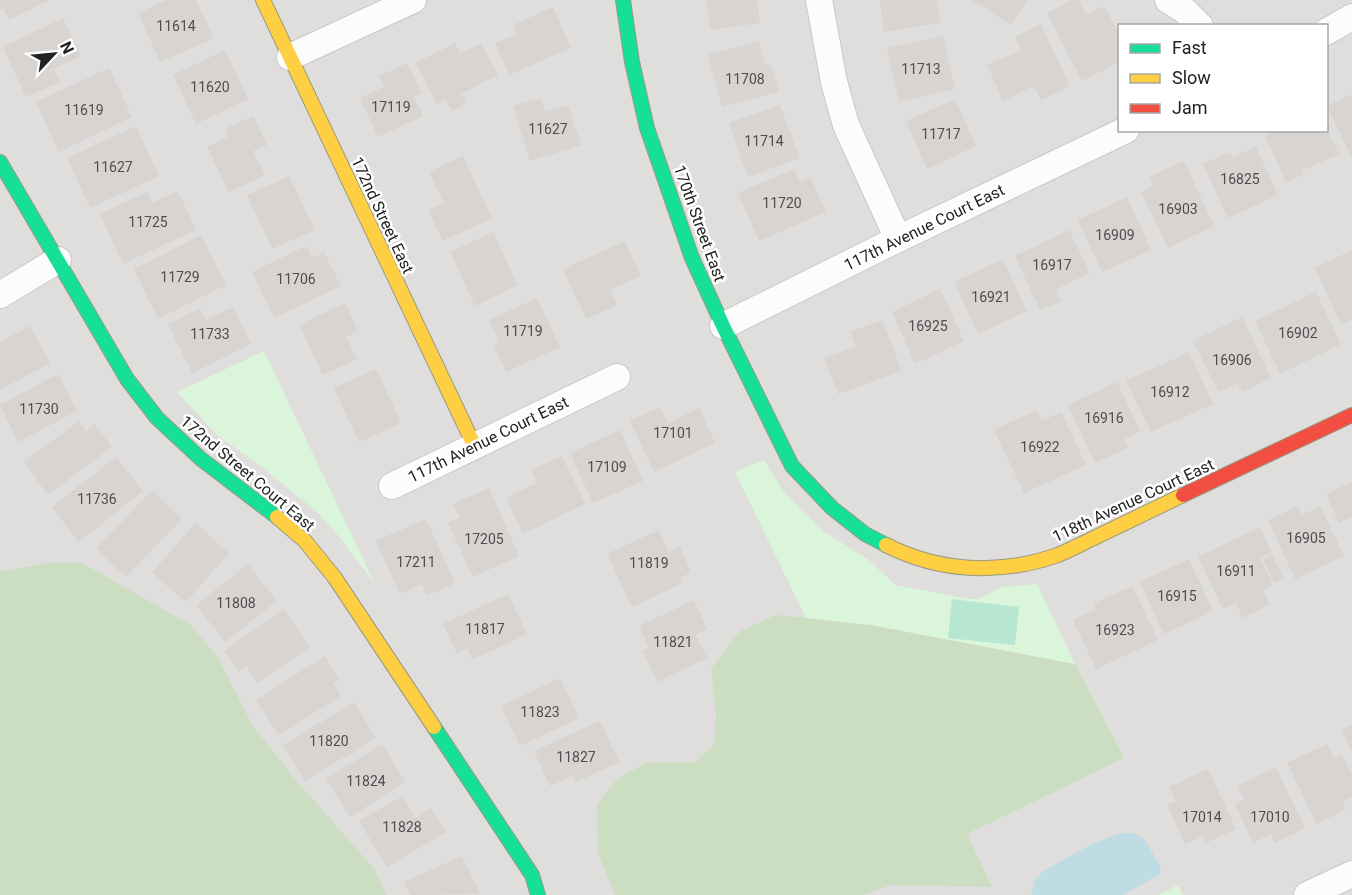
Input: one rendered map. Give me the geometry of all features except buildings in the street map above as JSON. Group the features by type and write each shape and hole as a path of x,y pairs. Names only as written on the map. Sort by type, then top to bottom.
{"street":[{"name":"172nd Street East","path":"263,0 474,445"},
{"path":"290,57 413,0"},
{"name":"170th Street East","path":"623,0 632,62 647,128 692,258 782,446"},
{"path":"819,0 834,82 846,125 898,239"},
{"path":"1168,0 1184,10 1198,24"},
{"path":"1328,31 1352,16"},
{"name":"117th Avenue Court East","path":"723,326 1122,132"},
{"name":"172nd Street Court East","path":"0,162 127,379 157,418 201,459 271,511 305,541 335,578 532,875 538,895"},
{"path":"0,295 58,260"},
{"name":"117th Avenue Court East","path":"392,486 617,377"},
{"name":"118th Avenue Court East","path":"782,446 792,466 806,482 832,508 866,534 898,551 941,565 970,569 1000,568 1055,555 1352,415"},
{"path":"1307,895 1352,874"}],"shaded area":[{"path":"0,0 1352,0 1352,895 0,895"}],"green space":[{"path":"264,351 375,584 318,513 262,467 217,435 177,392"},
{"path":"764,460 782,489 801,510 826,533 869,560 895,585 978,599 1002,587 1037,584 1075,664 871,625 806,618 735,472"},
{"path":"46,563 82,563 191,625 218,658 253,726 295,779 375,870 386,895 0,895 0,572"},
{"path":"952,599 1019,607 1015,645 948,638"},
{"path":"776,615 871,625 1075,664 1124,758 967,834 992,887 891,885 862,895 615,895 598,853 597,804 617,779 645,763 695,762 714,745 716,713 711,669 739,632"},
{"path":"1178,885 1183,895 1158,895"}],"water":[{"path":"1133,833 1144,839 1161,867 1159,875 1123,895 1031,895 1035,880 1042,872 1090,845 1117,834"}],"traffic: fast":[{"path":"623,0 632,62 647,128 692,258 723,326 792,466 832,508 865,534 886,545"},
{"path":"0,162 127,379 157,418 201,459 277,517"},
{"path":"434,727 532,875 538,895"}],"traffic: slow":[{"path":"263,0 474,445"},
{"path":"886,545 927,561 948,565 969,568 1012,566 1060,554 1183,495"},
{"path":"277,517 305,541 335,578 434,727"}],"traffic: jam":[{"path":"1183,495 1352,415"}]}
